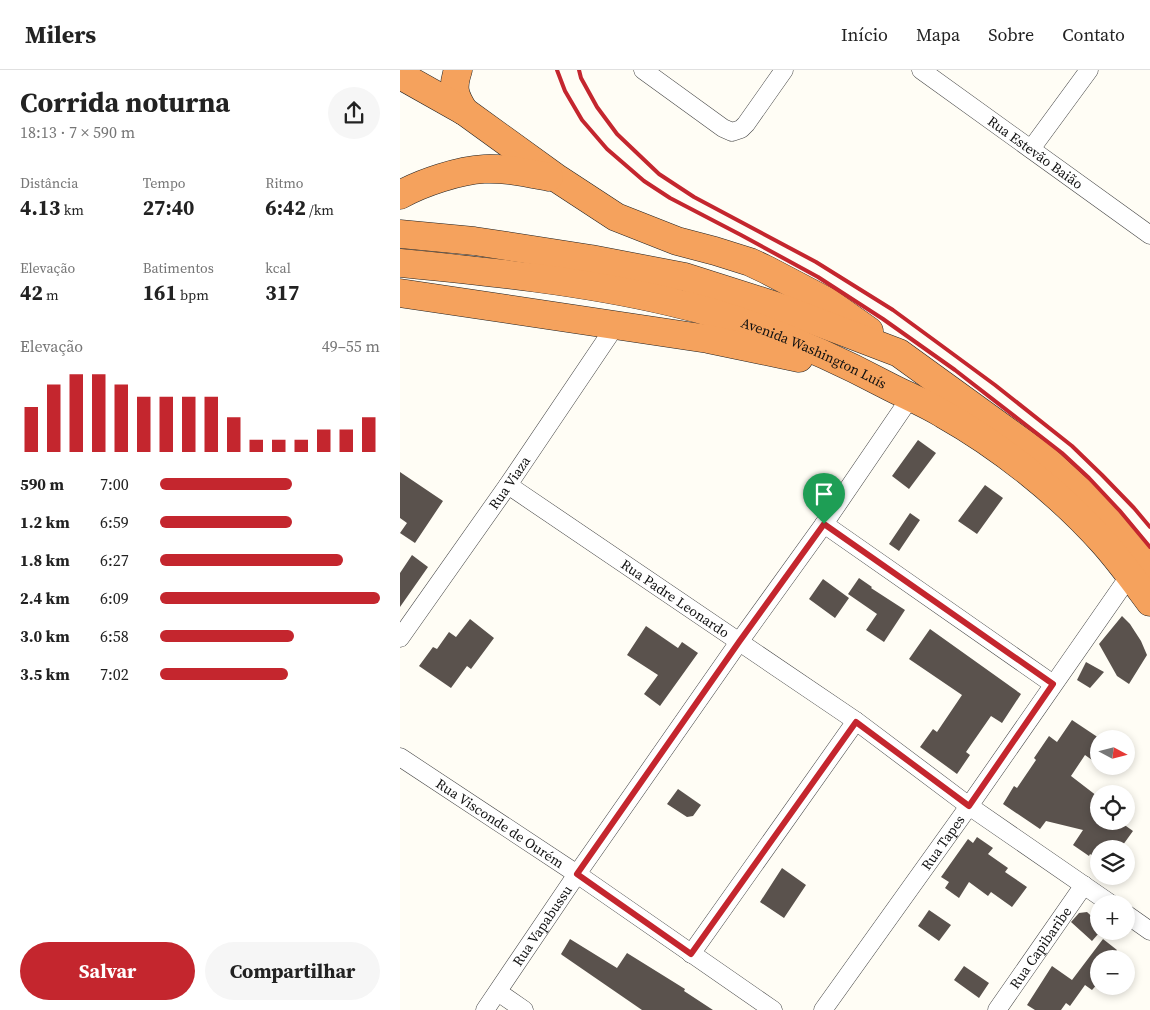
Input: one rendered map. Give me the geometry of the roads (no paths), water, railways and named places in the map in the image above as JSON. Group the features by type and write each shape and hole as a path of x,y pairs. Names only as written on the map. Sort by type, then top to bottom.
{"highway":[{"path":"458,70 454,89 456,98 464,111"},
{"path":"400,75 464,111 558,179 616,217 677,241 750,262 828,302 899,353"},
{"path":"400,194 458,174 484,169 513,170 558,179"},
{"name":"Avenida Washington Luís","path":"400,234 474,241 591,259 685,277 773,305 899,353 1044,458 1092,502 1118,529 1143,561 1150,602"},
{"name":"Avenida Washington Luís","path":"400,263 472,270 625,292 672,302 738,321 775,335 847,365 942,413 979,436 1031,474 1054,493 1103,541 1143,561"},
{"path":"400,293 708,339 799,358 847,365"}],"street":[{"path":"643,70 723,128 732,132 741,129 746,124 784,70"},
{"name":"Rua Estevão Baião","path":"921,70 1150,235"},
{"path":"1031,149 1089,70"},
{"name":"Rua Viaza","path":"400,638 508,485 616,325"},
{"name":"Rua Vapabussu","path":"485,1010 577,874 824,524 910,398"},
{"name":"Rua Padre Leonardo","path":"508,485 856,722 969,806 1098,895"},
{"path":"824,524 1053,684"},
{"name":"Rua Tapes","path":"823,1010 969,806 1053,684 1143,561"},
{"path":"691,954 856,722"},
{"name":"Rua Visconde de Ourém","path":"400,757 577,874 773,1010"},
{"name":"Rua Capibaribe","path":"997,1010 1084,885"},
{"path":"1135,920 1150,931"},
{"path":"498,992 524,1010"}],"railway":[{"path":"557,70 565,91 582,120 607,149 644,181 670,198 818,277 883,319 955,370 1062,453 1120,511 1150,547"},
{"path":"579,70 581,78 597,107 617,134 659,174 694,197 816,262 893,310 995,385 1072,446 1134,508 1150,527"}]}
